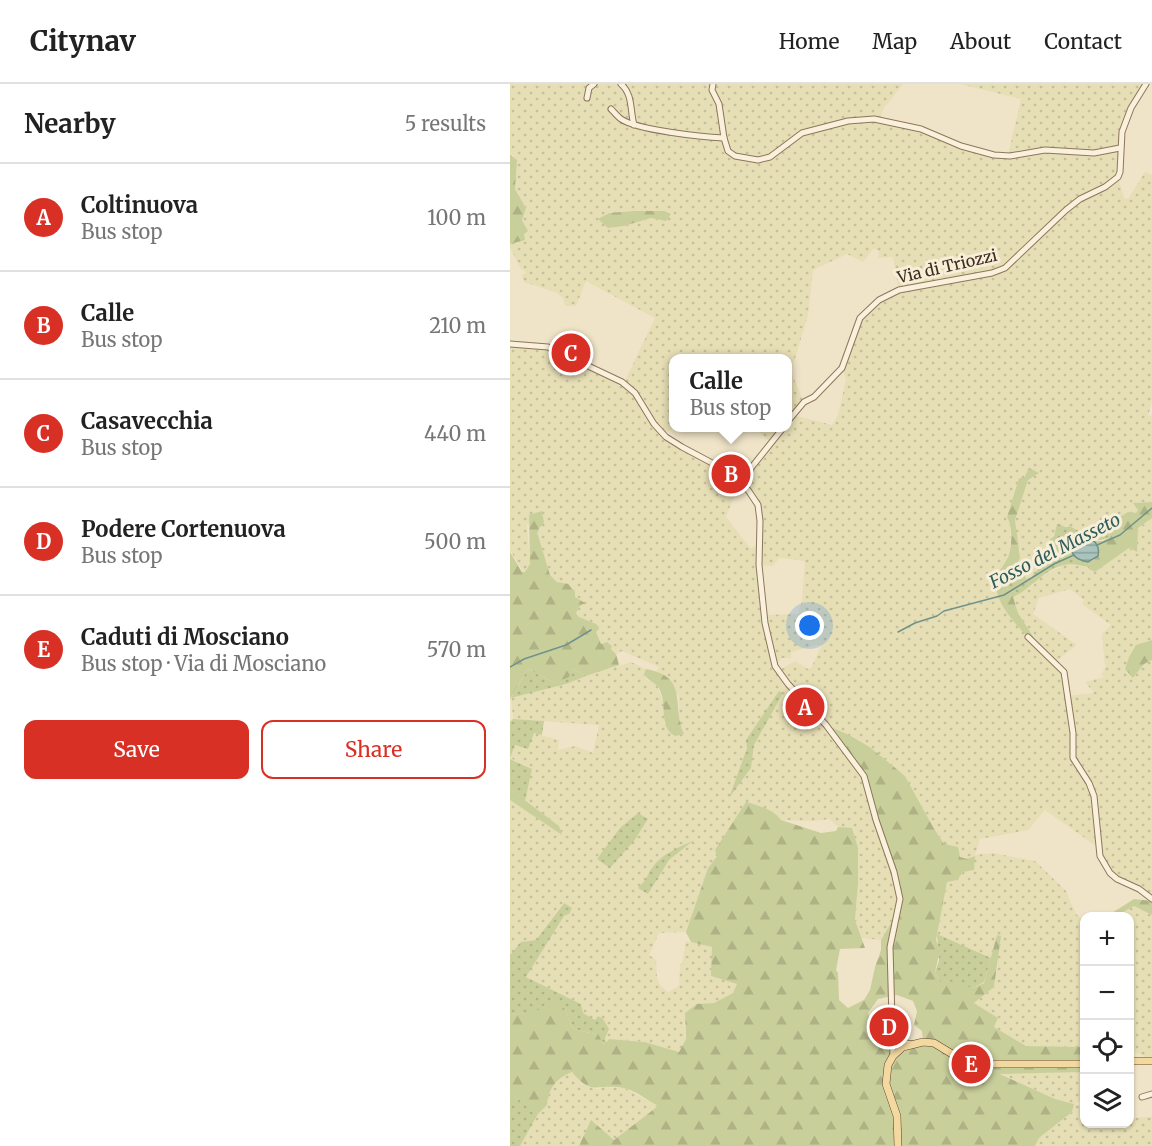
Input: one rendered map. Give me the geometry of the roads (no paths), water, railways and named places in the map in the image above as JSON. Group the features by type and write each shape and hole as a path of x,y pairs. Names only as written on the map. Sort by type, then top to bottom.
{"main road":[{"path":"898,1146 897,1116 886,1084 888,1065 893,1056 902,1048 911,1044 934,1043 962,1060 983,1064 1080,1064"},
{"path":"1134,1061 1152,1061"}],"street":[{"path":"587,99 589,88 594,84"},
{"path":"621,84 630,96 634,125"},
{"path":"713,84 712,90 719,104 724,138 728,151 735,156 765,159 802,133 849,121 874,119 921,129 961,146 994,155 1010,156 1045,150 1094,153 1120,148"},
{"name":"Via di Triozzi","path":"792,416 804,402 814,396 842,368 860,318 879,300 899,290 993,273 1005,268 1066,210 1118,177 1122,132 1131,108 1146,84"},
{"path":"611,109 622,120 634,125 724,138"},
{"path":"510,344 548,347 622,382 635,393 654,424 666,437 714,464 739,483 754,499 759,513 759,565 765,623 775,666 826,725 864,776 894,872 900,899 890,948 893,1056"},
{"path":"739,483 780,432"},
{"path":"1028,637 1064,672 1073,733 1073,758 1089,783 1094,796 1100,856 1110,873 1117,879 1139,889 1152,899"},
{"path":"891,1028 896,1038 911,1044"},
{"path":"1142,1097 1152,1094"}],"water":[{"path":"1088,537 1097,545 1098,556 1088,562 1077,558 1070,547 1073,542"}],"waterway":[{"name":"Fosso del Masseto","path":"1097,545 1120,535 1152,508"},
{"name":"Fosso del Masseto","path":"898,632 944,611 1004,595 1054,564 1074,555"},
{"path":"510,667 524,659 566,645 591,630"}],"place":[{"name":"Casavecchia","path":"571,353"},
{"name":"Calle","path":"731,474"},
{"name":"Coltinuova","path":"805,707"},
{"name":"Podere Cortenuova","path":"889,1027"},
{"name":"Caduti di Mosciano","path":"971,1064"}]}
